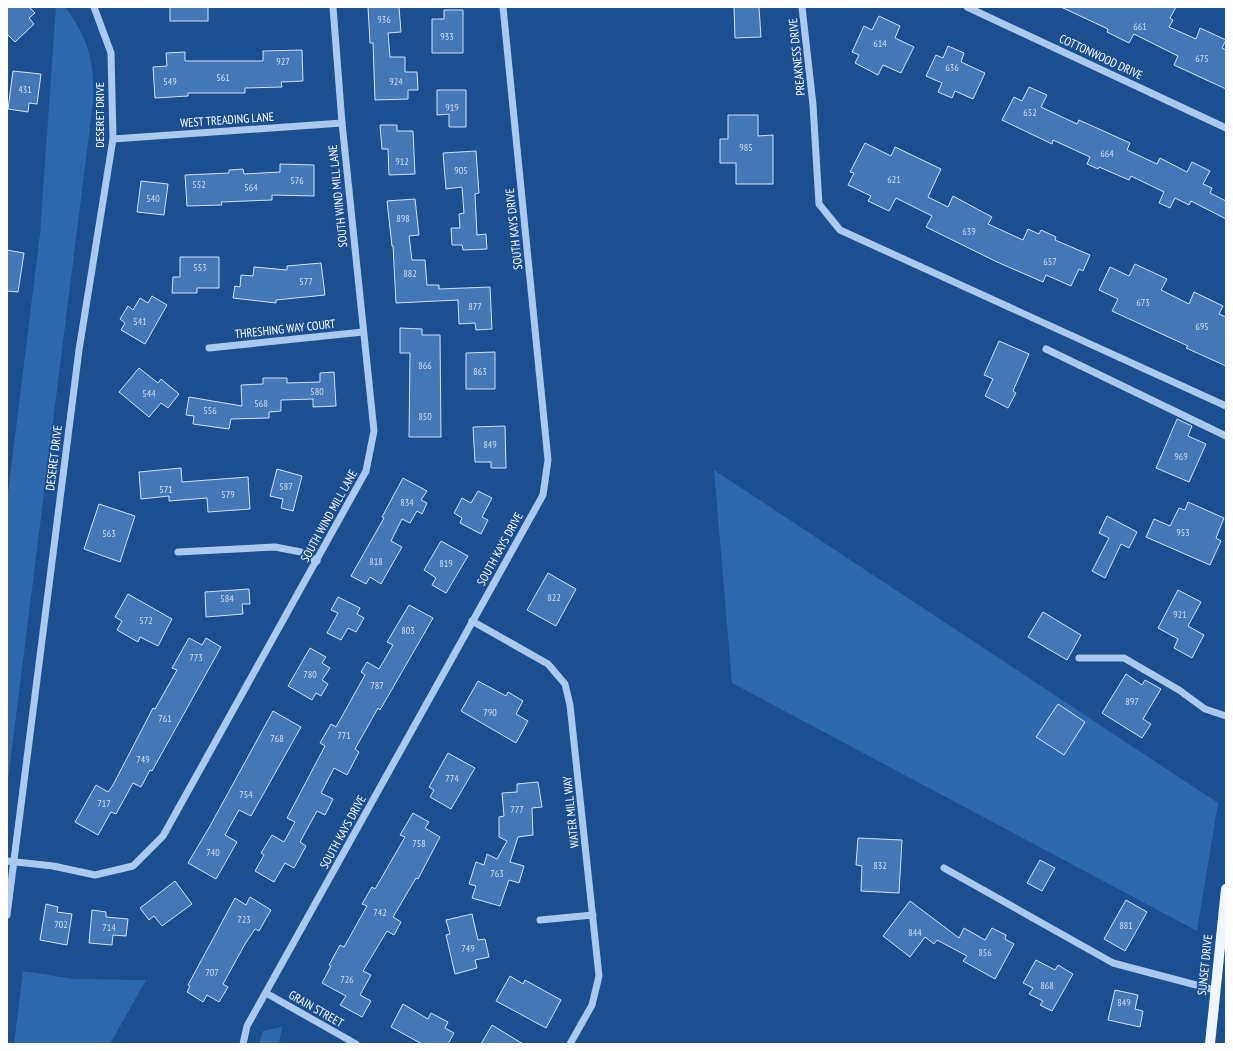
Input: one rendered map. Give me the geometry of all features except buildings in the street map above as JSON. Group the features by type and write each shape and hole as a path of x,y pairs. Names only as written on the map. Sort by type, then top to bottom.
{"main road":[{"name":"SUNSET DRIVE","path":"1210,1044 1226,889"}],"street":[{"name":"DESERET DRIVE","path":"7,915 10,862 79,350 113,138 111,53 94,7"},
{"name":"SOUTH WIND MILL LANE","path":"10,862 53,866 95,875 133,866 163,836 366,471 374,431 342,123 333,7"},
{"name":"SOUTH KAYS DRIVE","path":"243,1044 247,1026 542,495 548,460 503,7"},
{"name":"PREAKNESS DRIVE","path":"802,7 813,105 819,204 840,230 1226,406"},
{"name":"COTTONWOOD DRIVE","path":"967,7 1226,128"},
{"name":"WEST TREADING LANE","path":"113,138 342,123"},
{"name":"THRESHING WAY COURT","path":"209,348 363,332"},
{"path":"1046,349 1226,436"},
{"path":"178,552 275,547 301,552 317,561"},
{"name":"WATER MILL WAY","path":"472,621 548,664 565,684 570,705 599,976 592,1005 570,1044"},
{"path":"1079,658 1124,658 1180,690 1205,709 1226,716"},
{"path":"944,868 1113,963 1215,990"},
{"path":"540,920 593,915"},
{"name":"GRAIN STREET","path":"266,993 356,1044"}],"shaded area":[{"path":"56,7 65,7 80,30 85,41 89,52 93,76 93,103 7,788 7,501 40,234"},
{"path":"714,470 1218,803 1197,931 732,683"},
{"path":"23,971 74,979 146,980 110,1044 14,1044"},
{"path":"282,1027 279,1044 259,1044 263,1031"}]}
